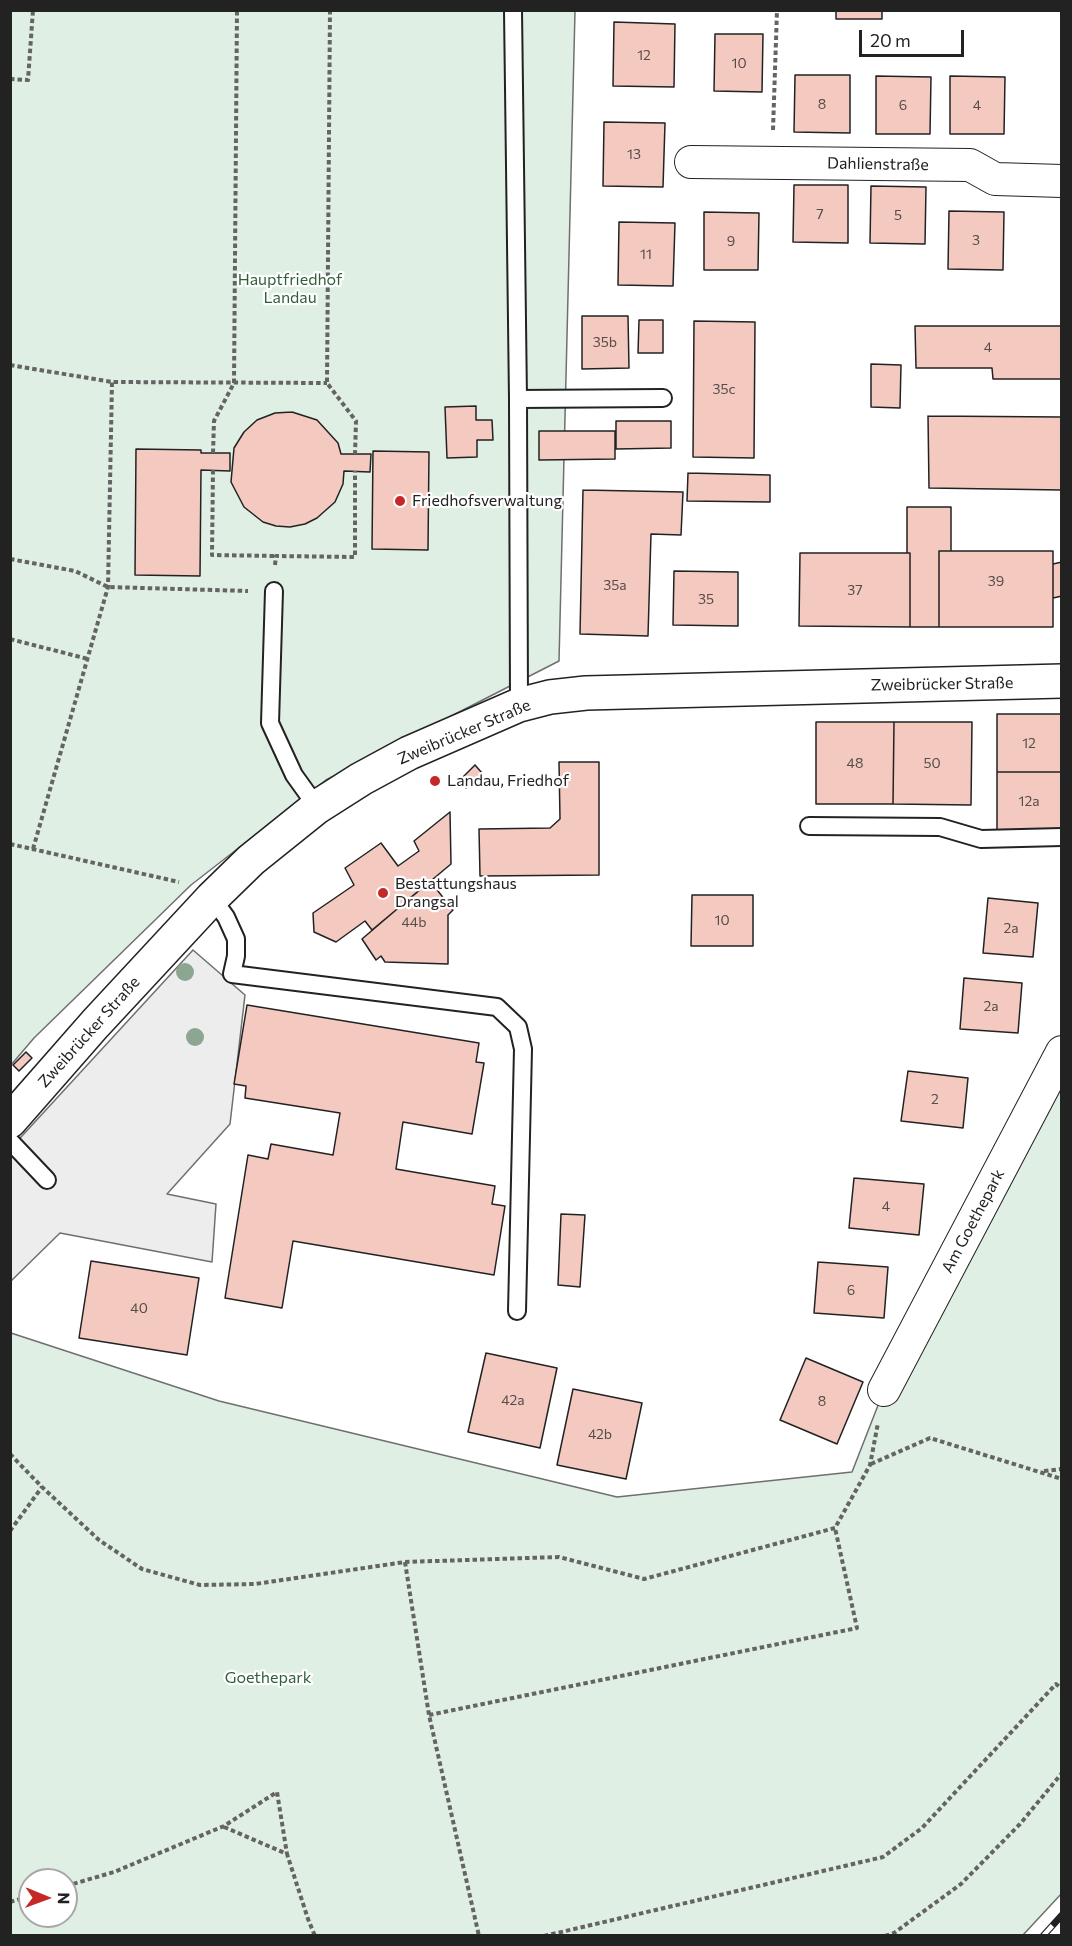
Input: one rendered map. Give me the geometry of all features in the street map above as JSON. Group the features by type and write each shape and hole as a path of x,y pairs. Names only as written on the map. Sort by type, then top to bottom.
{"street":[{"name":"Dahlienstraße","path":"691,162 970,165 995,179 1062,181"},
{"name":"Zweibrücker Straße","path":"10,1121 95,1024 212,898 251,860 317,807 362,778 409,753 519,705 550,697 585,693 1062,681"},
{"name":"Am Goethepark","path":"884,1390 1062,1052"}],"lane":[{"path":"513,10 519,705"},
{"path":"518,399 663,398"},
{"path":"274,591 270,723 294,775 317,807"},
{"path":"809,826 940,827 981,839 1062,837"},
{"path":"212,898 226,917 236,939 237,956 232,974 497,1007 518,1027 523,1049 517,1311"},
{"path":"10,1141 48,1180"}],"path":[{"path":"10,79 28,80 33,10"},
{"path":"213,453 214,421 234,383 237,10"},
{"path":"330,10 327,383 356,421 355,454"},
{"path":"772,163 777,10"},
{"path":"10,364 112,382 327,383"},
{"path":"33,849 108,587 112,382"},
{"path":"213,470 212,555 355,557 355,471"},
{"path":"10,559 75,571 108,587 274,591 276,556"},
{"path":"10,639 88,659"},
{"path":"10,844 191,885 212,898"},
{"path":"429,1715 857,1628 835,1528 870,1465 884,1390"},
{"path":"870,1465 930,1438 1062,1479"},
{"path":"10,1454 99,1540 142,1569 200,1585 255,1584 405,1562 559,1557 644,1579 835,1528"},
{"path":"1042,1472 1062,1469"},
{"path":"10,1531 42,1487"},
{"path":"405,1562 429,1715 480,1935"},
{"path":"544,1935 883,1857 922,1828 1056,1684 1062,1689"},
{"path":"885,1935 894,1933 961,1884 1020,1824 1062,1773"},
{"path":"78,1882 114,1872 224,1827 277,1792 287,1854 315,1935"},
{"path":"224,1827 287,1854"}],"green space":[{"name":"Hauptfriedhof Landau","path":"11,11 575,11 559,661 326,780 191,885 34,1038 11,1065"},
{"name":"Goethepark","path":"1061,1065 1062,1893 1023,1935 11,1936 11,1333 219,1401 617,1497 852,1472 884,1390"}],"shaded area":[{"path":"193,950 245,995 230,1124 167,1194 216,1204 212,1262 60,1233 11,1281 10,1149"}],"building":[{"path":"836,10 882,10 882,19 836,19"},
{"path":"614,22 675,24 674,87 613,86"},
{"path":"715,34 763,34 762,92 714,91"},
{"path":"795,75 850,75 850,133 794,132"},
{"path":"876,76 931,77 930,134 876,134"},
{"path":"950,76 1005,77 1004,134 950,134"},
{"path":"604,122 665,123 663,187 603,186"},
{"path":"794,185 848,185 848,243 793,242"},
{"path":"871,186 926,187 925,244 870,243"},
{"path":"949,211 1004,212 1003,270 948,269"},
{"path":"704,212 759,213 758,270 704,270"},
{"path":"619,222 675,223 673,286 618,285"},
{"path":"582,316 628,316 629,368 582,369"},
{"path":"639,320 663,320 663,353 638,353"},
{"path":"694,321 755,322 754,458 693,457"},
{"path":"915,326 1062,326 1062,379 993,379 992,368 916,368"},
{"path":"871,364 901,365 900,408 871,407"},
{"path":"476,406 476,420 492,420 493,440 477,440 477,457 447,458 445,407"},
{"path":"292,412 317,420 338,443 341,454 371,454 370,472 344,471 343,484 335,502 317,518 305,524 290,527 276,526 263,522 244,507 231,482 234,448 244,432 257,420 275,413"},
{"path":"928,416 1062,417 1062,490 929,488"},
{"path":"616,421 671,421 671,448 616,449"},
{"path":"539,431 615,431 615,459 539,460"},
{"path":"136,449 230,453 230,471 201,470 200,576 135,575"},
{"name":"Friedhofsverwaltung","path":"373,451 429,452 428,550 372,549"},
{"path":"688,473 770,475 770,502 687,501"},
{"path":"583,490 683,492 681,535 651,534 648,636 580,634"},
{"path":"907,507 951,507 951,551 939,551 939,627 910,627 910,553 907,553"},
{"path":"939,551 1053,551 1053,627 939,627"},
{"path":"800,553 910,553 910,627 799,626"},
{"path":"1062,562 1062,596 1053,598 1053,564"},
{"path":"674,571 738,572 738,626 673,625"},
{"path":"997,714 1062,714 1062,772 997,772"},
{"path":"816,722 894,722 893,804 816,804"},
{"path":"894,722 972,722 971,805 893,804"},
{"path":"559,762 599,762 599,875 480,876 479,829 550,828 560,819"},
{"path":"475,765 482,773 466,788 459,781"},
{"path":"997,772 1062,772 1062,830 997,830"},
{"path":"450,812 451,864 372,930 365,921 336,942 314,932 313,913 354,885 345,868 381,843 398,866 419,851 414,841"},
{"path":"430,881 453,910 448,915 448,964 385,962 381,956 376,960 362,939"},
{"path":"692,895 753,895 753,946 691,946"},
{"path":"988,898 1038,903 1033,957 983,953"},
{"path":"964,978 1022,983 1018,1033 960,1029"},
{"path":"247,1005 479,1043 476,1062 484,1063 472,1134 403,1122 396,1169 495,1186 492,1204 505,1206 494,1275 293,1241 282,1308 225,1298 248,1155 268,1159 271,1144 333,1155 340,1113 245,1098 246,1086 234,1084"},
{"path":"26,1052 32,1058 19,1071 13,1065"},
{"path":"908,1071 968,1078 963,1128 901,1121"},
{"path":"854,1178 924,1184 919,1235 849,1228"},
{"path":"561,1214 585,1215 580,1287 558,1285"},
{"path":"91,1261 199,1278 187,1355 79,1338"},
{"path":"818,1262 888,1267 884,1318 814,1313"},
{"path":"486,1353 557,1368 540,1448 468,1432"},
{"path":"806,1358 863,1382 837,1444 780,1420"},
{"path":"573,1389 642,1403 626,1479 557,1465"}],"railway":[{"path":"1043,1936 1062,1915"}],"place":[{"name":"Friedhofsverwaltung","path":"400,501"},
{"name":"Landau, Friedhof","path":"435,781"},
{"name":"Bestattungshaus Drangsal","path":"383,893"}]}
